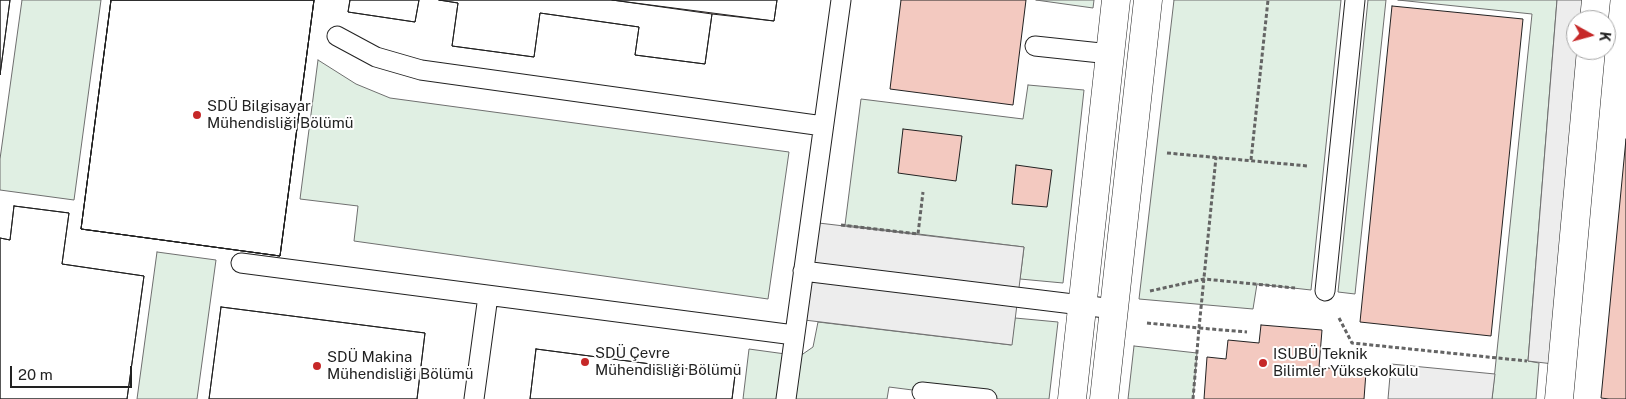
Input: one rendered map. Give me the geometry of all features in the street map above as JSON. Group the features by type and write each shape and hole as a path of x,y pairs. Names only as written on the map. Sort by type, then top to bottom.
{"street":[{"path":"1072,399 1116,0"},
{"path":"1104,399 1148,0"},
{"path":"1559,399 1590,60"}],"lane":[{"path":"786,399 841,0"},
{"path":"1325,291 1355,0"},
{"path":"337,36 376,57 421,70 823,126"},
{"path":"1035,46 1110,54"},
{"path":"240,263 794,335"},
{"path":"803,271 1114,309"},
{"path":"474,399 488,296"},
{"path":"922,392 987,399"}],"path":[{"path":"1251,160 1268,0"},
{"path":"1165,152 1338,169"},
{"path":"1193,399 1216,157"},
{"path":"810,222 918,234 924,192"},
{"path":"1149,291 1204,279 1325,291"},
{"path":"1146,323 1247,332"},
{"path":"1352,343 1562,365"}],"green space":[{"path":"22,0 101,0 74,200 0,190 0,159"},
{"path":"1036,0 1094,0 1093,8"},
{"path":"1174,0 1341,0 1311,290 1257,284 1253,309 1139,299"},
{"path":"1368,0 1386,0 1355,294 1338,292"},
{"path":"1398,0 1557,0 1528,361 1539,363 1536,399 1492,399 1532,14"},
{"path":"318,60 356,84 390,98 789,152 768,299 354,241 358,206 300,199"},
{"path":"1028,85 1084,90 1063,283 1020,279 1024,247 845,225 861,99 1023,119"},
{"path":"157,252 216,260 197,399 137,399"},
{"path":"1015,318 1058,322 1049,399 983,399 889,387 887,399 743,399 749,349 800,356 813,347 818,322 1011,345"},
{"path":"1134,346 1197,353 1193,399 1128,399"}],"shaded area":[{"path":"1557,0 1596,0 1595,10 1566,10 1566,60 1590,60 1562,365 1528,361"},
{"path":"810,222 1024,247 1012,345 796,319"},
{"path":"1391,364 1495,374 1492,399 1388,399"}],"building":[{"path":"0,0 10,0 0,75"},
{"path":"0,0 10,0 0,75"},
{"name":"SDÜ Bilgisayar Mühendisliği Bölümü","path":"111,0 314,0 280,256 81,229"},
{"name":"SDÜ Bilgisayar Mühendisliği Bölümü","path":"111,0 314,0 280,256 81,229"},
{"name":"SDÜ Bilgisayar Mühendisliği Bölümü","path":"111,0 314,0 280,256 81,229"},
{"name":"SDÜ Bilgisayar Mühendisliği Bölümü","path":"111,0 314,0 280,256 81,229"},
{"path":"350,0 419,0 415,22 348,12"},
{"path":"350,0 419,0 415,22 348,12"},
{"path":"439,0 777,0 774,21 712,14 705,64 635,55 639,27 540,13 534,57 452,46 458,3"},
{"path":"439,0 612,0 712,14 705,64 635,55 639,27 540,13 534,57 452,46 458,3"},
{"path":"612,0 777,0 774,21"},
{"path":"901,0 1026,0 1013,105 890,89"},
{"path":"1392,6 1523,19 1491,336 1360,322"},
{"path":"903,129 962,136 956,181 898,173"},
{"path":"1626,139 1626,399 1609,399 1601,398"},
{"path":"1016,165 1052,170 1047,207 1012,204"},
{"path":"14,206 69,213 62,264 144,276 127,399 0,399 0,238 10,240"},
{"path":"14,206 69,213 62,264 144,276 127,399 0,399 0,238 10,240"},
{"name":"SDÜ Makina Mühendisliği Bölümü","path":"221,307 425,333 417,399 209,399"},
{"name":"SDÜ Makina Mühendisliği Bölümü","path":"221,307 425,333 417,399 209,399"},
{"name":"ISUBÜ Teknik Bilimler Yüksekokulu","path":"1261,325 1322,330 1319,367 1366,372 1364,399 1204,399 1207,357 1226,359 1228,340 1259,343"},
{"name":"SDÜ Çevre Mühendisliği Bölümü","path":"536,349 735,375 732,399 530,399"},
{"name":"SDÜ Çevre Mühendisliği Bölümü","path":"536,349 735,375 732,399 530,399"}],"place":[{"name":"SDÜ Bilgisayar Mühendisliği Bölümü","path":"197,115"},
{"name":"SDÜ Çevre Mühendisliği Bölümü","path":"585,362"},
{"name":"ISUBÜ Teknik Bilimler Yüksekokulu","path":"1263,363"},
{"name":"SDÜ Makina Mühendisliği Bölümü","path":"317,366"}]}
